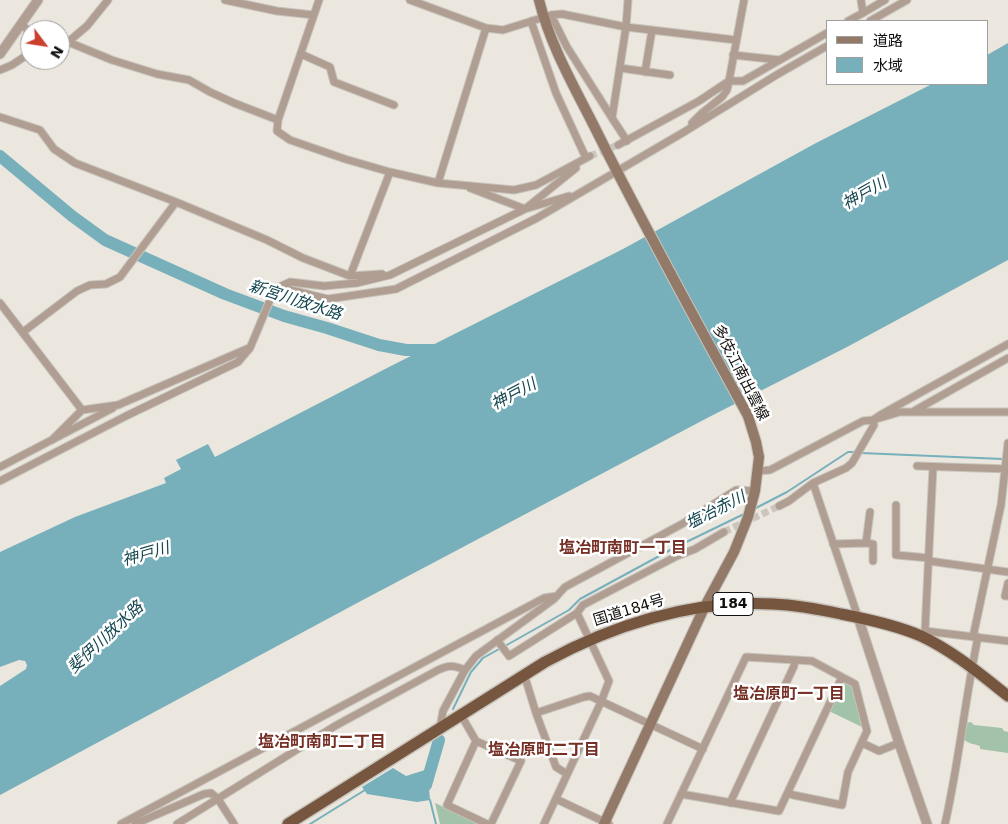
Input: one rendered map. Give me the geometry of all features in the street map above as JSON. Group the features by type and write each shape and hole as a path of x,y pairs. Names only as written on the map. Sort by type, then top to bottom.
{"highway":[{"name":"国道184号","path":"288,824 524,674 562,652 590,639 642,621 705,606 772,604 806,607 858,617 923,634 951,652 1008,696"}],"main road":[{"name":"多伎江南出雲線","path":"539,0 547,16 552,43 616,171 748,416 756,442 758,457 755,490 748,516 734,552 705,606 606,823"}],"street":[{"path":"24,20 38,0"},
{"path":"70,37 87,26 108,0"},
{"path":"225,0 277,11 314,15"},
{"path":"318,0 278,120 277,131 290,140 390,172 438,183 514,190 536,185 590,156 525,209"},
{"path":"410,0 486,28 503,30 547,16 562,14 626,27 736,40"},
{"path":"612,118 626,27 628,0"},
{"path":"684,132 702,113 722,97 727,90 744,0"},
{"path":"861,0 863,13"},
{"path":"850,20 885,0"},
{"path":"872,20 907,0"},
{"path":"547,16 627,141"},
{"path":"531,21 556,93 586,158"},
{"path":"0,54 20,26"},
{"path":"438,183 486,28"},
{"path":"645,72 652,30"},
{"path":"618,145 699,101 729,81 743,81 826,34"},
{"path":"70,43 112,60 157,74 189,80 234,103 278,120"},
{"path":"280,287 328,299 396,289 537,218 826,47"},
{"path":"301,54 330,67 334,82 394,105"},
{"path":"733,55 780,60"},
{"path":"0,70 20,59"},
{"path":"620,68 670,75"},
{"path":"0,117 40,130 54,149 75,163 176,202 267,240 303,258 350,276 381,274 390,276"},
{"path":"350,276 390,172"},
{"path":"463,185 525,209"},
{"path":"0,481 126,416 238,362 250,348 274,293 280,287 290,282 324,286 357,284 390,276 525,209 581,192"},
{"path":"23,332 77,291 90,285 106,284 120,277 176,202"},
{"path":"0,303 82,410"},
{"path":"873,420 1008,344"},
{"path":"0,467 118,406 250,348"},
{"path":"913,411 1008,358"},
{"path":"52,440 82,410 118,406"},
{"path":"758,471 770,470 863,421 900,412 1008,412"},
{"path":"779,506 789,502 813,483 846,468 852,463 874,424 873,420"},
{"path":"945,824 954,781 976,637 1001,505 1008,442"},
{"path":"917,466 1006,469"},
{"path":"933,467 929,560 923,634 1008,641"},
{"path":"813,483 927,824"},
{"path":"440,728 443,712 465,670 476,656 499,642 557,596 565,587 682,524 736,490 755,490"},
{"path":"896,505 896,555 1008,572"},
{"path":"866,543 870,512"},
{"path":"499,642 509,656 577,613 583,606 677,556 695,549 724,532"},
{"path":"834,544 873,544 873,561"},
{"path":"1008,582 1006,596 1008,596"},
{"path":"122,824 544,598 557,596"},
{"path":"544,824 609,681 577,613"},
{"path":"667,824 746,657 812,661 855,684 867,731 848,772 842,805 788,793"},
{"path":"730,803 794,666 795,660"},
{"path":"178,824 335,726 438,670 446,666 455,666 465,670"},
{"path":"524,674 556,767 567,774"},
{"path":"681,794 779,811 842,677"},
{"path":"536,713 590,696 703,749"},
{"path":"461,715 476,741 521,761 491,824"},
{"path":"476,741 447,805 487,824"},
{"path":"862,743 879,751 899,743"},
{"path":"135,824 204,794 211,793 218,799 234,824"},
{"path":"556,799 606,823"}],"green space":[{"path":"845,682 854,686 864,728 829,711 842,683"},
{"path":"971,722 974,725 1002,728 1008,732 1008,753 980,749 980,746 964,740 962,738 965,723"},
{"path":"435,803 480,824 440,824"}],"water":[{"path":"1008,43 1008,260 847,347 711,416 359,602 0,795 0,686 26,669 27,665 25,661 19,660 0,667 0,552 75,517 166,483 164,478 181,469 176,460 208,444 215,457 623,249 816,143 930,85 988,85 988,54"},
{"path":"393,768 406,776 425,770 433,771 429,788 430,800 417,802 367,794 362,787"}],"waterway":[{"name":"新宮川放水路","path":"0,156 72,216 105,240 225,294 284,316 379,345 406,350 437,350"},
{"name":"塩冶赤川","path":"754,509 787,492 848,452 856,452"},
{"name":"塩冶赤川","path":"861,453 1003,459"},
{"name":"塩冶赤川","path":"505,646 569,610 580,599 674,548 746,513"},
{"name":"塩冶赤川","path":"453,709 471,672 483,658 501,648"},
{"name":"塩冶赤川","path":"426,785 439,740"},
{"path":"310,824 365,790"},
{"path":"430,800 436,824"}],"tunnel":[{"path":"590,156 618,145"},
{"path":"724,532 779,506"}],"district":[{"name":"塩冶町南町一丁目","path":"623,549"},
{"name":"塩冶原町一丁目","path":"789,695"},
{"name":"塩冶町南町二丁目","path":"322,743"},
{"name":"塩冶原町二丁目","path":"544,751"}],"water label":[{"name":"神戸川","path":"865,194"},
{"name":"神戸川","path":"514,395"},
{"name":"神戸川","path":"146,555"},
{"name":"斐伊川放水路","path":"106,638"}]}
